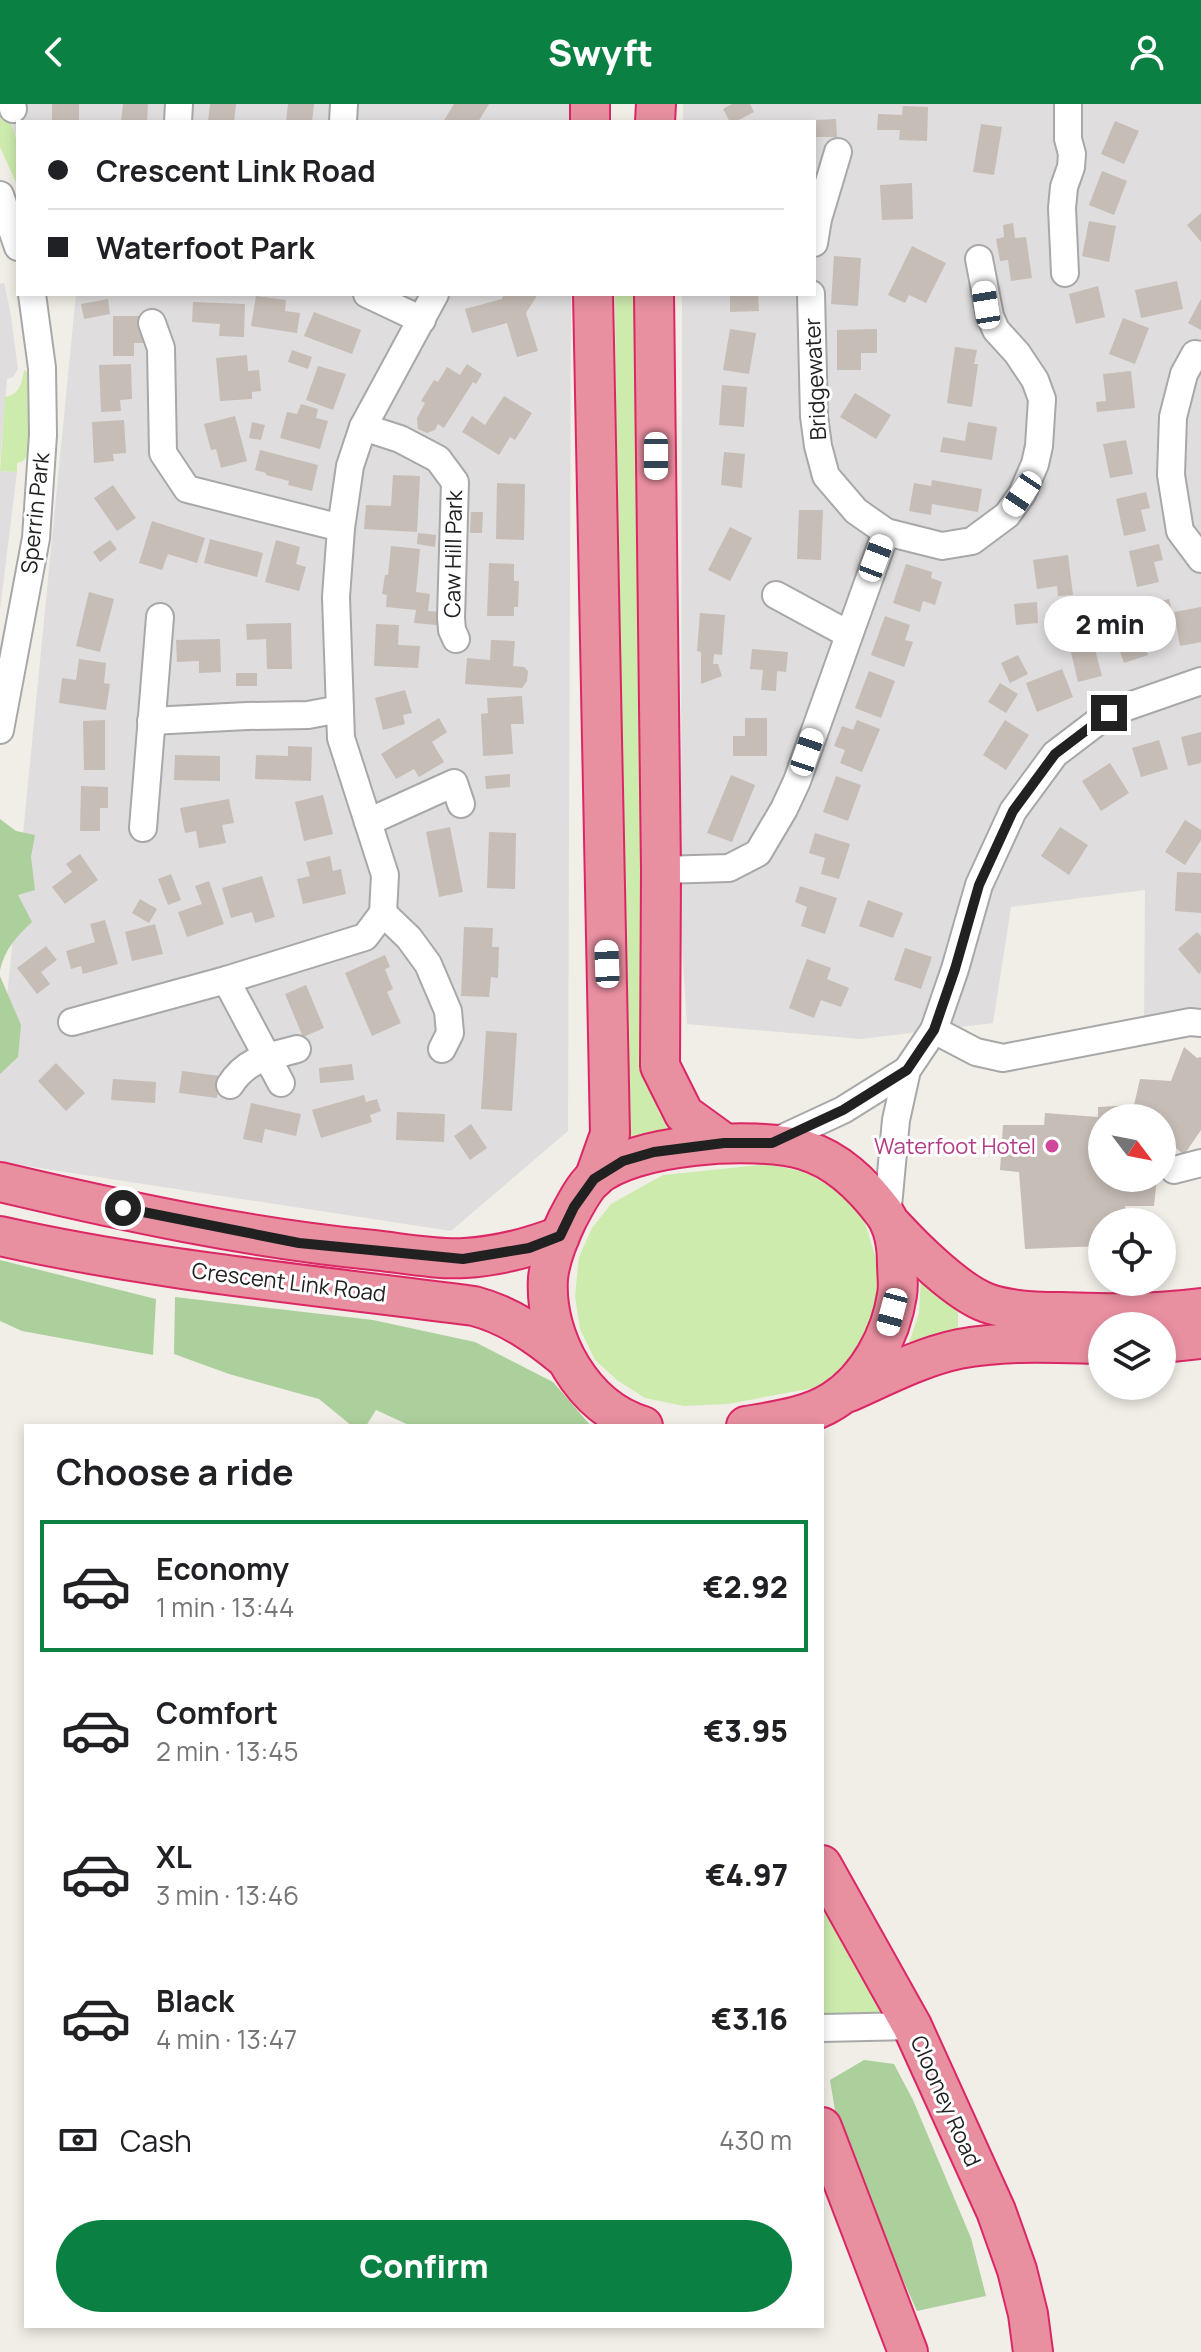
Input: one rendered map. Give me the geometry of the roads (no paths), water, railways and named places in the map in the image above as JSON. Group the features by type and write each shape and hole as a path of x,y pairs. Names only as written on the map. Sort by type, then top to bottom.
{"highway":[{"path":"593,296 610,1134 594,1179 574,1207 560,1236 548,1277 552,1323 565,1358 611,1416 637,1424"},
{"path":"654,296 661,870 660,1066 684,1114 724,1143"},
{"path":"594,1179 623,1161 654,1152 724,1143 772,1143 806,1150 851,1175 922,1256 986,1303 1026,1311 1091,1314 1201,1308"},
{"name":"Crescent Link Road","path":"0,1182 299,1243 463,1259 529,1248 560,1236"},
{"path":"827,1409 870,1365 887,1331 898,1293 897,1253 889,1221"},
{"name":"Crescent Link Road","path":"0,1236 76,1253 474,1306 506,1318 535,1334 565,1358"},
{"path":"1176,1342 1201,1339"},
{"path":"756,1424 827,1409 904,1367 959,1349 1024,1342 1088,1344"},
{"name":"Clooney Road","path":"824,1869 912,2026 996,2211 1017,2270 1033,2352"},
{"path":"824,2132 908,2352"}],"street":[{"path":"1065,273 1062,208 1072,154 1068,139 1068,104"},
{"path":"816,231 838,152"},
{"path":"2,205 16,242"},
{"name":"Bridgewater","path":"811,296 814,416 826,476 856,511 886,532 942,546 972,541 1007,515 1022,494 1039,446 1042,399 1035,380 1017,353 996,330 990,316 979,259"},
{"name":"Sperrin Park","path":"0,730 5,679 36,538 43,435 42,368 32,296"},
{"path":"371,296 422,320"},
{"path":"72,1022 226,980 365,937 383,913 385,875 341,738 336,597 341,528 350,466 363,427 434,296"},
{"path":"152,323 161,348 163,453 187,489 341,528"},
{"path":"1201,355 1195,354 1184,374 1176,402 1171,475 1180,531 1201,559"},
{"name":"Caw Hill Park","path":"363,427 400,439 438,459 455,482 451,618 456,639"},
{"path":"661,870 729,868 758,853 797,781 886,532"},
{"path":"776,595 848,634"},
{"path":"143,828 160,617"},
{"path":"889,1221 896,1120 907,1070 934,1030 979,885 1013,811 1055,754 1109,713 1201,681"},
{"path":"151,721 308,715 340,709"},
{"path":"368,822 454,783 461,804"},
{"path":"383,913 409,938 428,964 448,1011 450,1033 442,1049"},
{"path":"226,980 281,1083"},
{"path":"934,1030 976,1052 1003,1058 1190,1022 1201,1023"},
{"path":"230,1085 238,1072 252,1062 297,1049"},
{"path":"772,1143 843,1110 907,1070"},
{"path":"1176,1169 1201,1163"},
{"path":"824,2028 912,2026"}],"place":[{"name":"Waterfoot Hotel","path":"1052,1146"}]}
